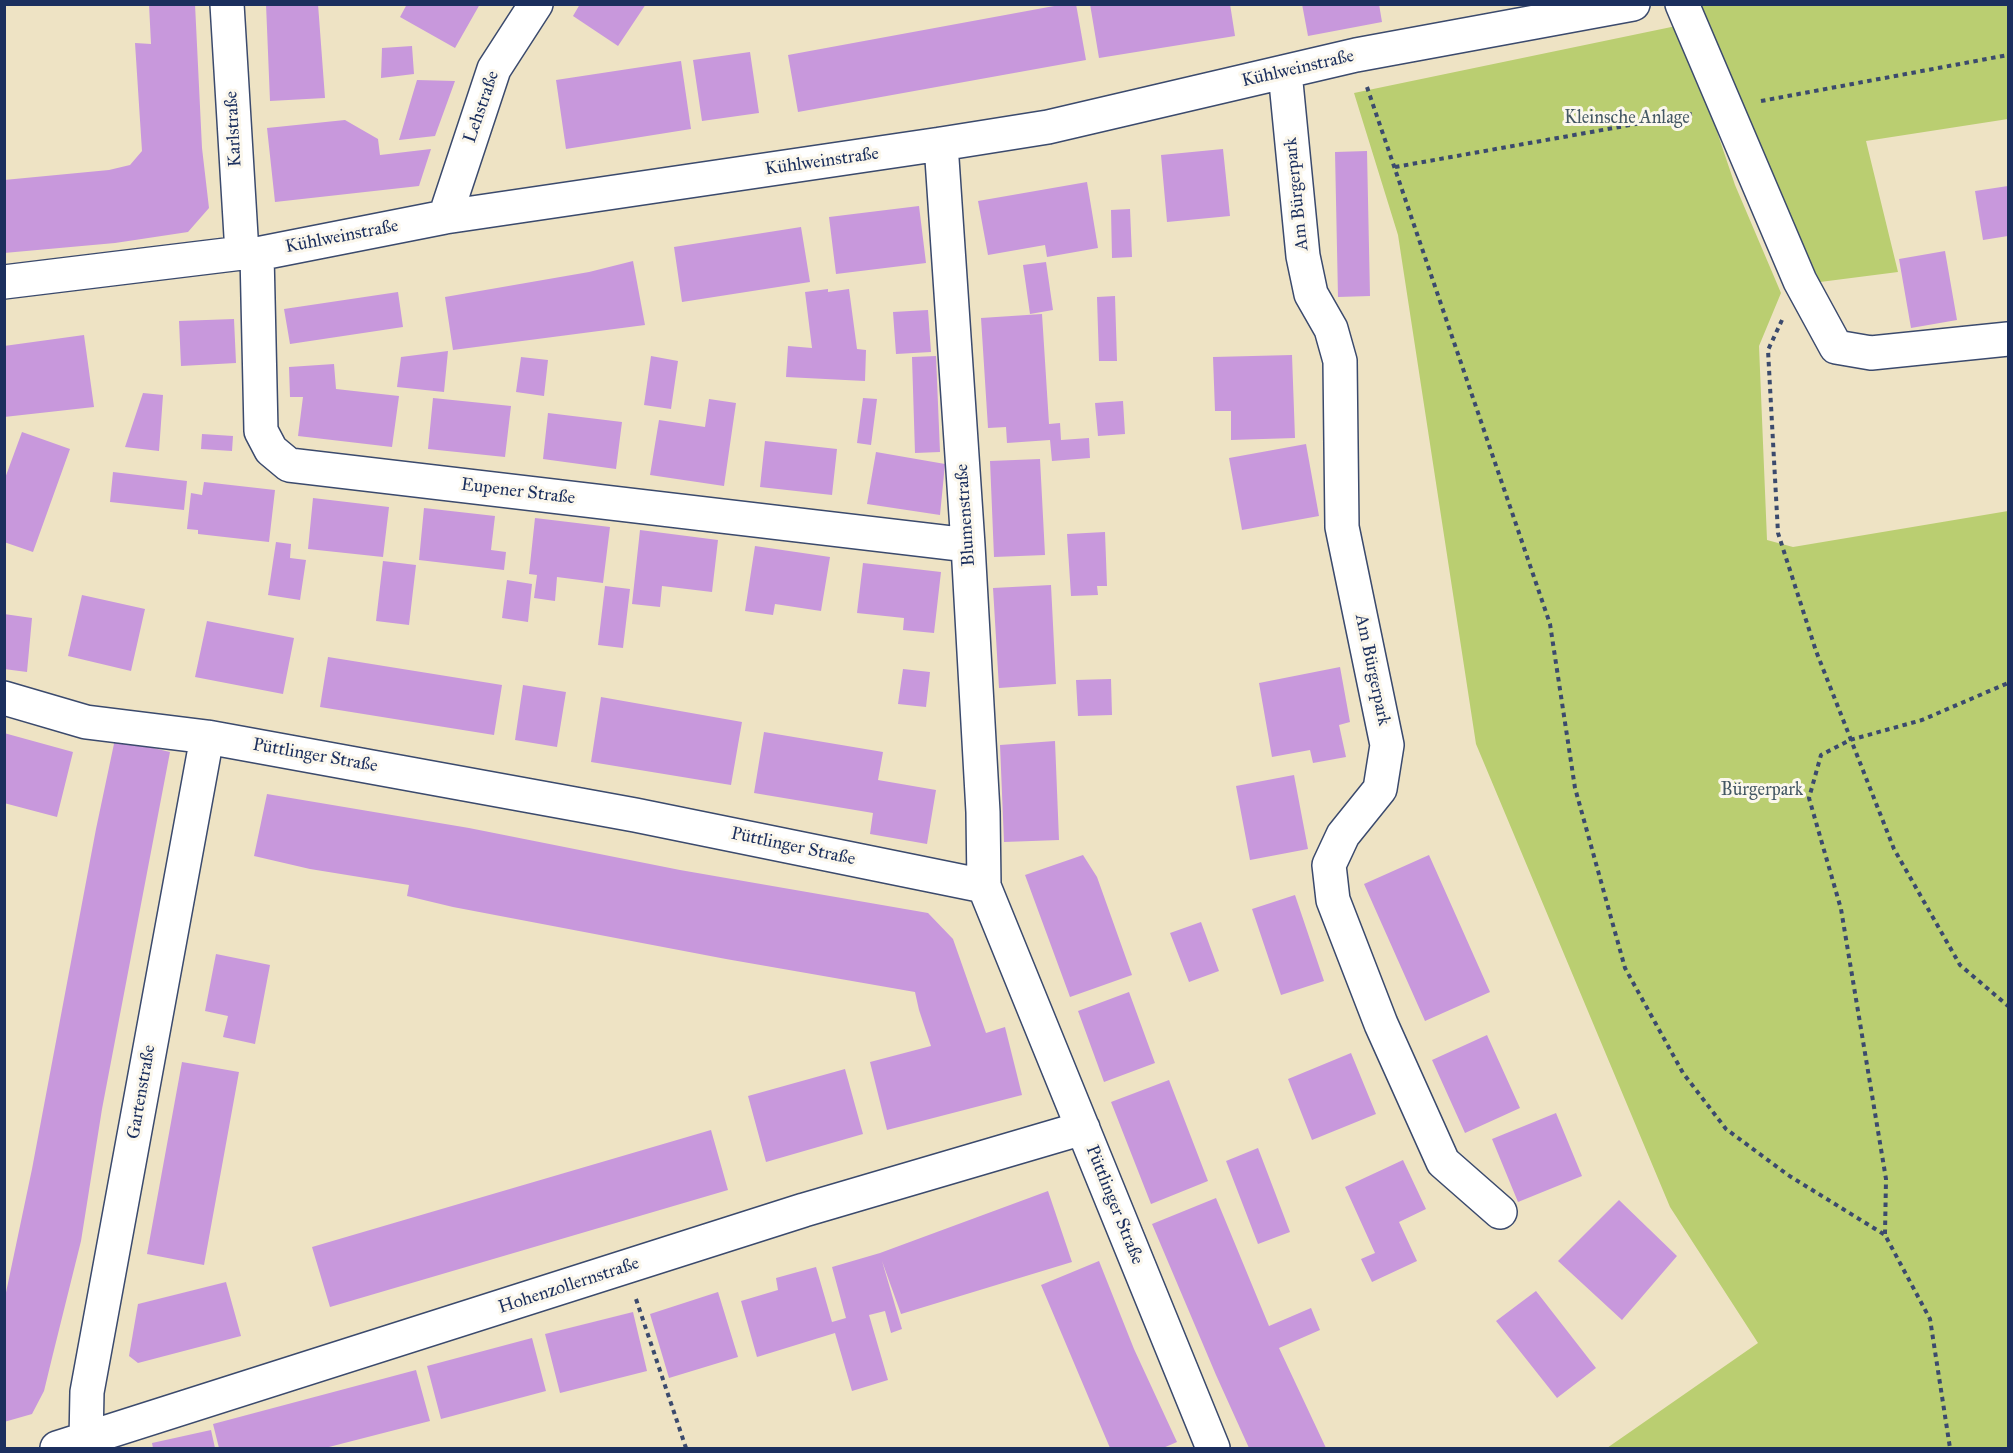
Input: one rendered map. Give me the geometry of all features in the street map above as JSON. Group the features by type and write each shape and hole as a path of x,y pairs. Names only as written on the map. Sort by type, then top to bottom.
{"street":[{"name":"Karlstraße","path":"227,4 249,254"},
{"name":"Lehstraße","path":"445,217 494,69 536,4"},
{"name":"Kühlweinstraße","path":"4,282 249,254 445,217 1048,127 1356,55 1633,4"},
{"path":"1682,4 1800,281 1836,347 1871,353 2008,339"},
{"name":"Am Bürgerpark","path":"1285,72 1303,256 1311,294 1331,329 1340,361 1342,527 1387,745 1380,789 1343,835 1329,865 1333,900 1381,1024 1443,1162 1500,1212"},
{"name":"Blumenstraße","path":"941,144 968,545 983,812 984,886"},
{"name":"Eupener Straße","path":"249,254 261,431 271,450 289,465 968,545"},
{"name":"Püttlinger Straße","path":"4,698 86,722 207,737 635,815 984,886 1213,1449"},
{"name":"Gartenstraße","path":"77,1446 207,737"},
{"name":"Hohenzollernstraße","path":"77,1446 804,1210 1083,1128"}],"path":[{"path":"1356,55 1550,624 1575,788 1625,969 1683,1073 1726,1129 1788,1175 1885,1235"},
{"path":"1800,281 1768,350 1778,533 1816,651 1894,849 1960,965 2008,1006"},
{"path":"1950,1449 1930,1319 1885,1235 1886,1179 1841,909 1809,798 1821,755 1850,740 1922,720 2008,683"},
{"path":"626,1268 686,1449"}],"green space":[{"name":"Kleinsche Anlage","path":"1714,4 2008,5 2008,119 1866,141 1898,272 1820,282 1766,170 1698,7"},
{"name":"Bürgerpark","path":"1681,25 1735,185 1781,293 1759,346 1767,540 1793,547 2008,511 2008,1448 1607,1448 1758,1343 1670,1207 1476,744 1398,235 1354,93"}],"building":[{"path":"149,4 195,4 202,148 209,208 188,232 115,243 4,253 4,180 109,170 130,165 142,151 135,43 151,44"},
{"path":"266,4 318,4 325,98 270,101"},
{"path":"407,4 480,4 455,48 400,17"},
{"path":"580,4 646,4 618,46 573,16"},
{"path":"1065,4 1076,4 1086,60 798,112 788,55"},
{"path":"1090,4 1230,4 1235,36 1099,58"},
{"path":"1302,4 1379,4 1382,22 1308,36"},
{"path":"412,46 414,74 381,78 382,48"},
{"path":"750,52 759,113 702,121 693,60"},
{"path":"681,61 691,129 566,149 556,80"},
{"path":"417,80 455,81 435,136 399,140"},
{"path":"345,120 378,139 380,155 431,149 419,186 275,202 267,128"},
{"path":"1223,149 1230,216 1167,222 1161,155"},
{"path":"1367,151 1370,296 1338,297 1335,152"},
{"path":"1087,182 1098,248 1047,257 1045,245 988,255 978,201"},
{"path":"2008,186 2008,236 1983,240 1975,191"},
{"path":"919,206 926,263 836,274 829,217"},
{"path":"1130,209 1132,257 1112,258 1111,210"},
{"path":"801,227 810,282 682,302 674,247"},
{"path":"1945,251 1957,320 1911,328 1899,259"},
{"path":"633,261 645,325 453,350 445,297 589,272"},
{"path":"1046,262 1053,310 1030,314 1023,265"},
{"path":"828,289 828,292 849,289 857,349 866,350 865,381 786,377 788,346 812,348 805,292"},
{"path":"398,292 403,327 290,344 284,309"},
{"path":"1115,296 1117,361 1099,361 1097,297"},
{"path":"928,310 931,352 896,354 893,312"},
{"path":"1042,314 1049,424 1060,423 1061,440 1089,438 1090,458 1052,461 1050,440 1007,443 1006,427 988,428 981,318"},
{"path":"234,319 236,363 181,366 179,321"},
{"path":"84,335 94,407 4,417 4,346"},
{"path":"448,351 444,392 397,387 401,357"},
{"path":"1292,355 1295,438 1231,440 1231,411 1215,411 1213,357"},
{"path":"651,356 678,361 671,409 644,405"},
{"path":"936,356 940,452 915,453 912,357"},
{"path":"521,357 548,360 544,396 516,392"},
{"path":"334,364 336,389 399,396 392,447 298,436 303,397 290,397 289,367"},
{"path":"143,393 163,395 159,451 125,447"},
{"path":"433,398 511,406 505,457 428,449"},
{"path":"863,398 877,399 871,445 857,443"},
{"path":"709,399 736,403 724,486 650,475 659,420 705,427"},
{"path":"1123,401 1125,434 1098,436 1095,403"},
{"path":"548,413 622,422 616,469 543,459"},
{"path":"22,432 70,449 33,552 4,542 4,481"},
{"path":"202,434 233,436 232,451 201,449"},
{"path":"765,441 837,449 832,495 760,487"},
{"path":"1306,444 1319,516 1242,530 1229,458"},
{"path":"876,452 945,464 940,515 867,504"},
{"path":"1040,459 1045,555 994,557 990,461"},
{"path":"113,472 187,481 184,510 110,502"},
{"path":"204,482 275,490 269,542 198,534 198,530 187,529 191,493 202,495"},
{"path":"313,498 389,507 383,557 308,549"},
{"path":"424,508 495,516 491,550 506,552 504,570 419,560"},
{"path":"535,518 610,527 603,583 557,577 555,601 534,598 537,575 529,574"},
{"path":"640,530 718,540 712,592 662,586 660,607 632,604"},
{"path":"1105,532 1107,586 1097,586 1098,595 1071,596 1067,534"},
{"path":"276,542 291,544 290,558 306,560 300,600 268,595"},
{"path":"755,546 830,557 821,611 775,604 773,615 745,611"},
{"path":"383,561 416,565 409,625 376,621"},
{"path":"863,563 941,572 934,633 903,630 904,618 857,613"},
{"path":"507,580 532,584 528,622 502,618"},
{"path":"1051,585 1056,684 999,688 993,588"},
{"path":"605,586 630,589 623,648 598,645"},
{"path":"82,595 145,609 131,671 68,656"},
{"path":"4,614 32,618 27,672 4,669"},
{"path":"207,621 294,638 283,694 195,677"},
{"path":"328,657 502,685 494,735 320,707"},
{"path":"1340,667 1350,722 1339,725 1346,757 1313,763 1310,750 1272,757 1259,683"},
{"path":"903,669 930,672 926,707 898,704"},
{"path":"1111,679 1112,715 1078,716 1076,680"},
{"path":"523,685 566,692 557,747 515,740"},
{"path":"601,697 742,722 731,785 591,762"},
{"path":"764,732 883,752 878,780 936,790 927,844 870,834 873,813 754,793"},
{"path":"4,733 73,752 57,817 4,803"},
{"path":"115,739 170,752 102,1109 81,1241 44,1391 32,1414 4,1422 4,1302"},
{"path":"1055,741 1059,840 1004,842 1000,745"},
{"path":"1294,775 1308,849 1250,860 1236,786"},
{"path":"267,794 469,828 680,870 928,913 953,939 986,1033 1005,1027 1022,1095 887,1130 870,1062 931,1046 915,992 453,907 407,896 409,885 310,869 254,856"},
{"path":"1083,855 1097,877 1132,975 1070,997 1025,875"},
{"path":"1429,855 1490,992 1425,1021 1364,884"},
{"path":"1295,895 1324,981 1281,995 1252,909"},
{"path":"1201,922 1219,971 1189,982 1170,933"},
{"path":"216,954 270,965 255,1044 223,1037 228,1016 205,1011"},
{"path":"1129,992 1155,1063 1104,1082 1078,1011"},
{"path":"1487,1035 1520,1108 1465,1133 1432,1060"},
{"path":"1351,1053 1376,1114 1312,1140 1288,1079"},
{"path":"182,1062 239,1072 204,1265 147,1254"},
{"path":"845,1069 863,1134 766,1162 748,1096"},
{"path":"1169,1080 1208,1181 1151,1204 1111,1102"},
{"path":"1556,1113 1582,1176 1518,1202 1492,1139"},
{"path":"711,1130 728,1190 330,1307 312,1247"},
{"path":"1258,1148 1290,1232 1258,1244 1226,1161"},
{"path":"1403,1160 1426,1209 1399,1222 1417,1261 1372,1282 1361,1259 1375,1253 1345,1187"},
{"path":"1048,1191 1072,1262 901,1314 882,1261 902,1329 891,1333 885,1311 869,1315 888,1380 852,1391 835,1333 757,1357 741,1301 778,1290 776,1278 816,1267 832,1322 846,1318 832,1267 880,1253"},
{"path":"1216,1198 1269,1326 1311,1308 1320,1330 1279,1348 1326,1448 1249,1448 1216,1375 1152,1224"},
{"path":"1619,1200 1677,1256 1622,1320 1558,1261"},
{"path":"1099,1261 1134,1349 1177,1442 1163,1448 1110,1448 1041,1285"},
{"path":"226,1282 241,1336 138,1363 129,1356 138,1304"},
{"path":"1536,1291 1596,1368 1557,1398 1496,1321"},
{"path":"718,1292 738,1357 669,1378 650,1314"},
{"path":"633,1312 647,1371 560,1393 545,1334"},
{"path":"532,1338 546,1391 441,1419 427,1366"},
{"path":"416,1370 430,1421 325,1448 219,1448 213,1424"},
{"path":"211,1430 215,1448 153,1448 152,1443"}]}
